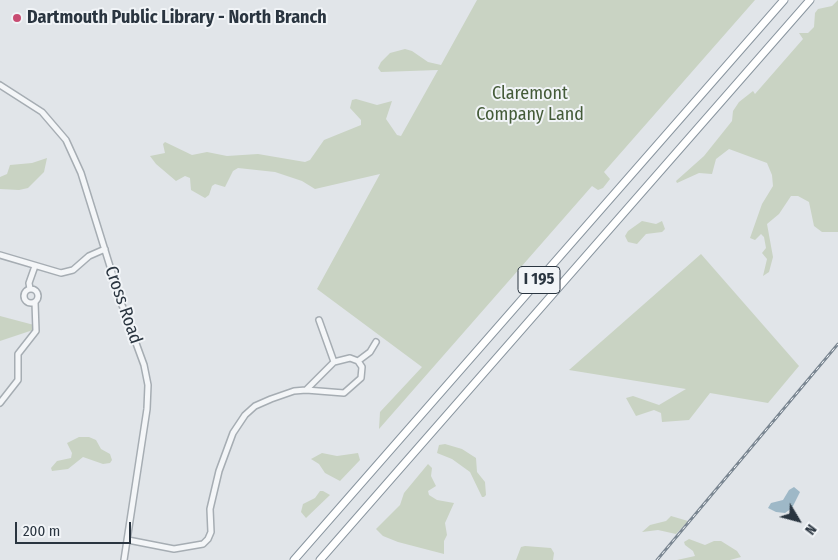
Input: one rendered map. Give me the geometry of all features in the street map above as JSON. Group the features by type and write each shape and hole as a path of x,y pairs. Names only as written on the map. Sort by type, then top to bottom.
{"highway":[{"name":"I 195","path":"294,560 784,0"},
{"name":"I 195","path":"320,560 810,0"}],"street":[{"name":"Cross Road","path":"0,85 42,112 66,140 81,173 122,306 144,365 148,385 147,409 124,560"},
{"path":"0,255 57,273 73,270 98,251 105,249"},
{"path":"30,289 29,283 35,266"},
{"path":"30,289 26,292 24,299 30,303 35,302"},
{"path":"0,403 18,380 18,354 36,332 35,302 38,292 30,289"},
{"path":"319,320 334,362"},
{"path":"358,361 370,352 376,342"},
{"path":"128,540 174,550 200,546 205,543 211,532 210,509 217,477 236,428 255,406 284,394 306,390 344,393 360,378 362,367 358,361 350,358 334,362 306,390"}],"green space":[{"name":"Claremont Company Land","path":"477,0 755,0 604,172 610,179 603,188 598,190 592,186 379,429 380,412 422,367 317,289 380,174 315,189 302,181 275,172 238,168 233,171 225,187 215,184 212,186 209,195 205,198 191,190 190,178 185,176 176,181 156,164 150,156 165,153 163,144 165,142 192,155 207,152 227,156 258,154 305,162 310,160 324,140 361,125 361,120 350,108 352,100 356,99 377,105 392,101 386,119 397,135 401,136 438,70 381,72 378,68 381,62 390,53 405,49 412,51 428,62 441,65"},
{"path":"838,0 838,232 822,232 814,226 809,202 798,196 791,196 779,214 767,224 773,257 769,272 763,276 767,259 762,253 766,248 764,237 761,234 755,240 750,238 762,204 773,186 772,175 767,163 729,149 716,159 712,174 699,173 677,183 676,181 704,156 732,121 733,111 739,102 753,91 755,94 803,39 799,33 808,33 814,27 815,13 818,9 832,6"},
{"path":"47,158 44,172 28,188 19,190 0,189 0,177 7,174 10,165 32,163"},
{"path":"642,221 656,224 662,221 665,229 662,232 646,234 637,244 628,242 625,236 628,231"},
{"path":"701,254 799,366 768,403 710,393 689,420 662,422 661,413 654,410 636,416 626,398 633,396 659,405 686,389 569,370"},
{"path":"0,316 34,325 36,329 0,341"},
{"path":"79,437 89,437 96,440 101,449 110,454 112,460 110,463 103,464 83,457 68,469 52,471 51,468 57,461 71,458 72,453 67,443"},
{"path":"445,444 462,449 476,458 477,472 485,482 486,495 484,497 482,497 470,472 452,459 437,453 439,445"},
{"path":"322,453 337,456 358,453 360,460 340,481 325,473 319,464 311,459"},
{"path":"428,464 432,468 431,476 436,486 428,491 429,495 437,500 454,503 445,523 447,535 444,541 444,554 398,542 383,536 376,529 400,505 404,493"},
{"path":"320,491 330,495 306,518 301,512 303,504 315,498"},
{"path":"671,516 688,521 676,534 658,530 642,532 650,525 666,521"},
{"path":"689,539 705,545 714,541 721,541 737,551 741,557 730,560 677,560 695,556 693,551 685,545 684,542"},
{"path":"521,547 551,548 554,553 553,560 516,560"}],"water":[{"path":"794,487 800,492 792,508 785,513 776,512 768,508 771,503 783,500 789,490"}],"railway":[{"path":"657,560 838,344"}],"place":[{"name":"Dartmouth Public Library - North Branch","path":"17,18"}]}
